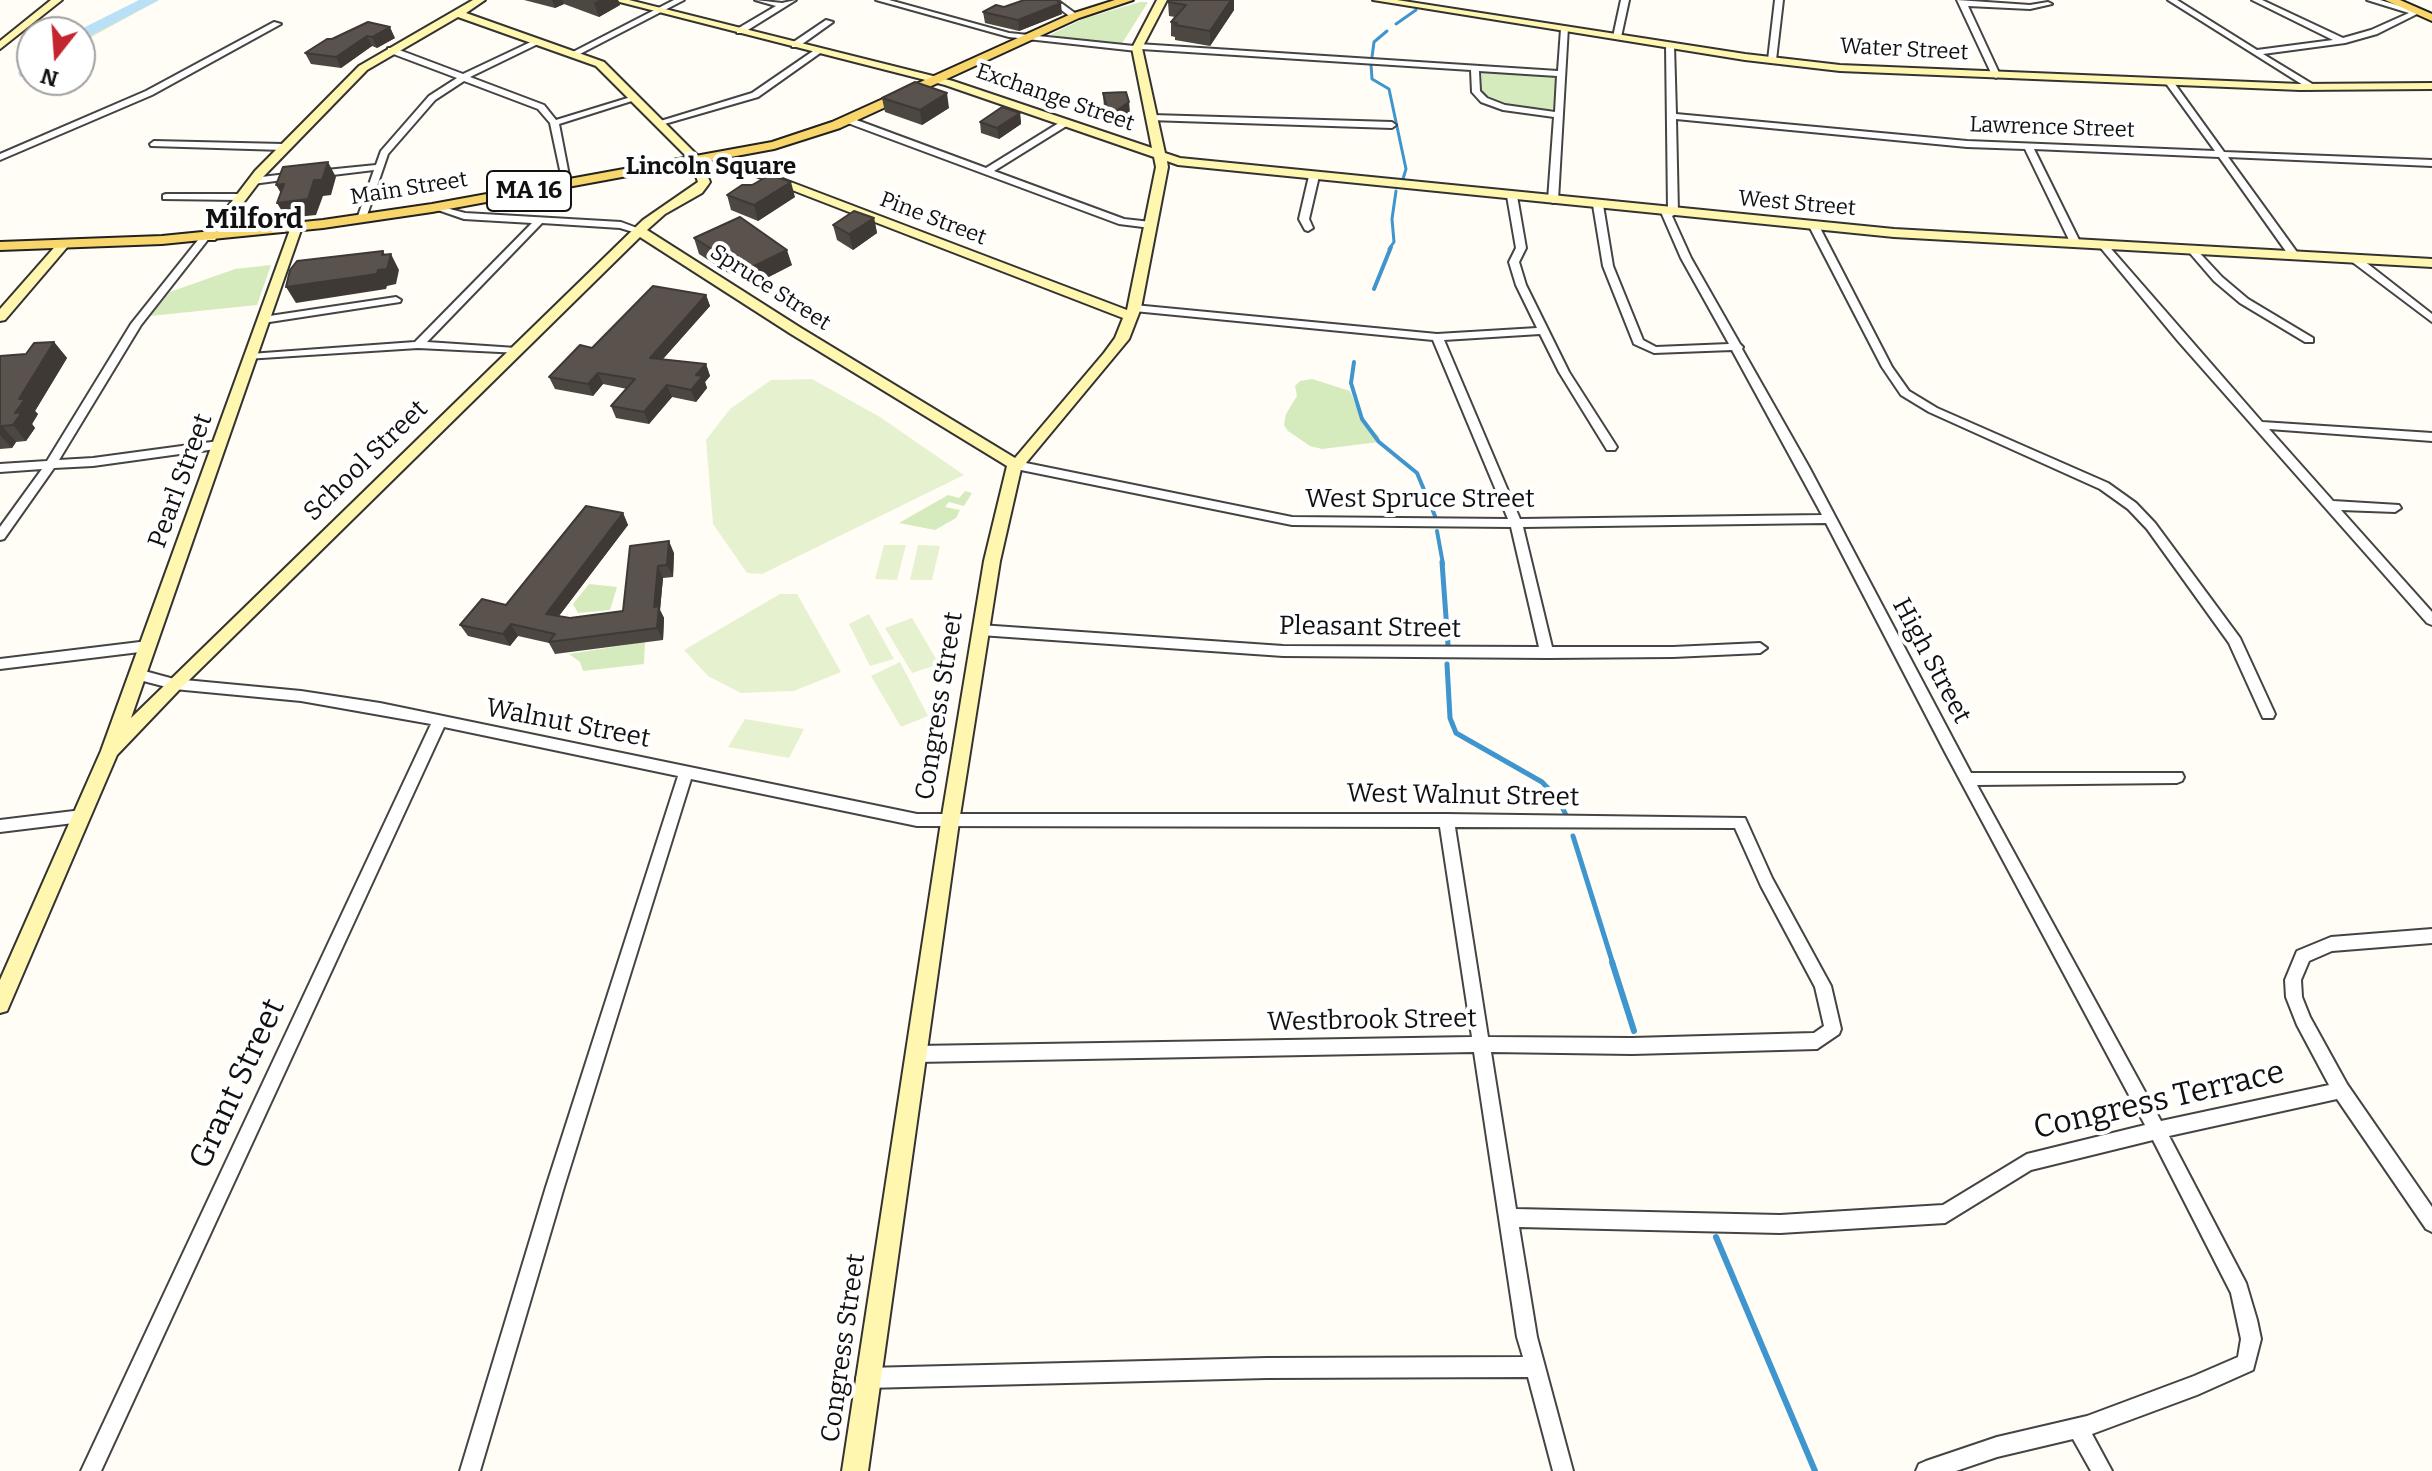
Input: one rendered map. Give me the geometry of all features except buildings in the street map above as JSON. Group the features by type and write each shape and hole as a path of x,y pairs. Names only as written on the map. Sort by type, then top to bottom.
{"main road":[{"name":"Main Street","path":"0,246 208,237 296,227 698,166 722,155 806,137 1075,16 1127,0"},
{"path":"2391,0 2432,18"},
{"path":"734,164 758,149"}],"street":[{"path":"0,46 57,0"},
{"path":"0,536 50,465 140,318 283,147 363,68 480,0"},
{"name":"Exchange Street","path":"619,0 936,80 1161,156"},
{"path":"573,54 680,0"},
{"path":"759,0 783,5"},
{"path":"740,31 792,0"},
{"path":"880,0 1027,38 1137,48 1562,74"},
{"path":"1052,0 1075,16"},
{"path":"1137,48 1162,0"},
{"name":"Water Street","path":"1378,0 1432,4 1565,29 1847,68 2311,87 2432,86"},
{"path":"1617,37 1625,0"},
{"path":"1772,60 1779,0"},
{"path":"2172,0 2311,87"},
{"path":"2256,0 2342,41"},
{"path":"2371,0 2417,12"},
{"path":"1996,75 1962,2 2030,7 2048,4"},
{"path":"2257,52 2342,41 2374,32 2417,12"},
{"path":"457,13 601,65 698,166 705,181 698,190"},
{"path":"795,45 829,22"},
{"path":"0,157 149,93 277,24"},
{"path":"1553,200 1565,29"},
{"path":"362,219 384,153 432,98 464,77 538,42"},
{"path":"1669,212 1670,45"},
{"name":"Congress Street","path":"855,1471 866,1378 992,561 1016,465 1122,339 1133,312 1161,180 1161,156 1137,48"},
{"path":"391,50 537,105 554,123 568,184"},
{"path":"658,123 755,95 819,51"},
{"path":"1475,67 1476,90 1484,100 1503,107 1559,115"},
{"path":"2169,82 2294,255"},
{"path":"554,123 634,99"},
{"name":"Lawrence Street","path":"1671,116 1924,141 2432,163"},
{"path":"1152,118 1392,125"},
{"path":"848,120 1122,222 1151,225"},
{"path":"987,172 1065,123"},
{"path":"154,144 283,147"},
{"path":"2028,146 2076,244"},
{"name":"Pine Street","path":"722,155 734,164 1133,312"},
{"name":"West Street","path":"1161,156 1178,161 1314,176 1814,226 2432,263"},
{"name":"School Street","path":"661,211 734,164"},
{"name":"School Street","path":"110,751 174,684 661,211 698,166"},
{"path":"253,181 379,167"},
{"path":"1308,228 1304,219 1314,176"},
{"path":"1512,196 1521,248 1514,262 1516,269 1542,331 1593,422 1611,447"},
{"path":"166,197 240,197"},
{"path":"471,201 473,213 480,217"},
{"path":"1598,205 1608,266 1638,342 1654,350 1738,347"},
{"name":"Spruce Street","path":"438,207 457,215 618,224 640,231 820,346 1016,465"},
{"name":"High Street","path":"1669,212 1686,258 1738,347 2158,1131 2239,1290 2251,1339 2246,1363 2197,1385 2078,1428"},
{"path":"418,345 540,220"},
{"path":"1814,226 1887,367 1906,394 1933,410 2104,486 2132,506 2151,526 2235,641 2268,714"},
{"name":"Pearl Street","path":"0,1004 110,751 296,227"},
{"path":"0,317 63,245"},
{"path":"2103,245 2432,620"},
{"path":"2192,250 2244,301 2309,340"},
{"path":"2355,259 2432,319"},
{"path":"263,320 396,300"},
{"path":"1133,312 1437,337 1542,331"},
{"path":"1437,337 1516,523 1547,653"},
{"path":"250,357 418,345 516,351"},
{"path":"2260,425 2432,437"},
{"path":"0,468 219,445"},
{"name":"West Spruce Street","path":"1016,465 1281,520 1516,523 1829,519"},
{"path":"2329,505 2395,508"},
{"name":"Pleasant Street","path":"980,630 1283,651 1547,653 1760,648"},
{"path":"0,664 148,646"},
{"name":"Walnut Street","path":"137,674 174,684 301,696 380,708 917,820 950,822"},
{"name":"Grant Street","path":"91,1471 439,722"},
{"path":"470,1471 581,1101 686,772"},
{"path":"1968,779 2177,777"},
{"path":"0,826 82,816"},
{"path":"1446,820 1527,1337 1563,1471"},
{"name":"West Walnut Street","path":"950,822 1740,822 1766,881 1823,986 1833,1029 1826,1034"},
{"path":"2432,936 2331,944 2303,956 2293,980 2294,997 2303,1020 2341,1090 2432,1223"},
{"name":"Westbrook Street","path":"916,1054 1483,1045 1632,1046 1817,1041 1826,1034"},
{"name":"Congress Terrace","path":"1508,1218 1780,1224 1945,1214 2027,1163 2341,1090"},
{"path":"866,1378 1267,1368 1536,1367"},
{"path":"1926,1471 1997,1447 2078,1428 2102,1471"}],"green space":[{"path":"140,0 159,0 96,34 96,22"},
{"path":"1148,2 1121,45 1050,35 1083,19"},
{"path":"1482,70 1555,76 1555,108 1545,111 1493,101 1481,92"},
{"path":"271,265 257,305 150,316 170,292 235,269"},
{"path":"812,379 880,417 964,475 762,574 747,573 713,524 706,440 730,409 771,380"},
{"path":"1312,379 1350,391 1362,419 1379,436 1379,442 1322,449 1310,446 1288,431 1284,425 1286,414 1297,396 1295,386 1300,381"},
{"path":"965,491 972,493 964,506 949,502 945,507 960,510 956,518 935,530 899,523 948,495 959,498"},
{"path":"884,545 906,545 897,580 875,579"},
{"path":"918,545 940,546 932,580 910,580"},
{"path":"589,584 617,587 610,610 578,613 573,604"},
{"path":"780,594 797,594 841,672 794,691 741,693 708,676 684,650"},
{"path":"869,614 894,659 870,666 849,624"},
{"path":"912,618 939,664 912,673 885,628"},
{"path":"645,642 644,664 583,671 580,662 569,654"},
{"path":"900,662 928,716 901,727 871,676"},
{"path":"745,719 804,729 789,758 728,747"}],"waterway":[{"path":"96,28 151,0"},
{"path":"1396,24 1416,10"},
{"path":"1372,57 1374,42 1387,31"},
{"path":"1371,64 1372,79 1389,89 1406,169 1403,179"},
{"path":"1389,249 1394,242 1392,219 1396,191"},
{"path":"1374,289 1391,247"},
{"path":"1354,362 1351,383 1362,419 1379,442 1417,473 1435,516"},
{"path":"1437,531 1443,564"},
{"path":"1442,562 1448,645"},
{"path":"1447,664 1450,718 1456,733 1542,782 1558,799 1567,817"},
{"path":"1573,836 1613,964"},
{"path":"1612,962 1634,1031"},
{"path":"1716,1237 1815,1471"}],"district":[{"name":"Lincoln Square","path":"711,167"},
{"name":"Milford","path":"254,220"}]}
